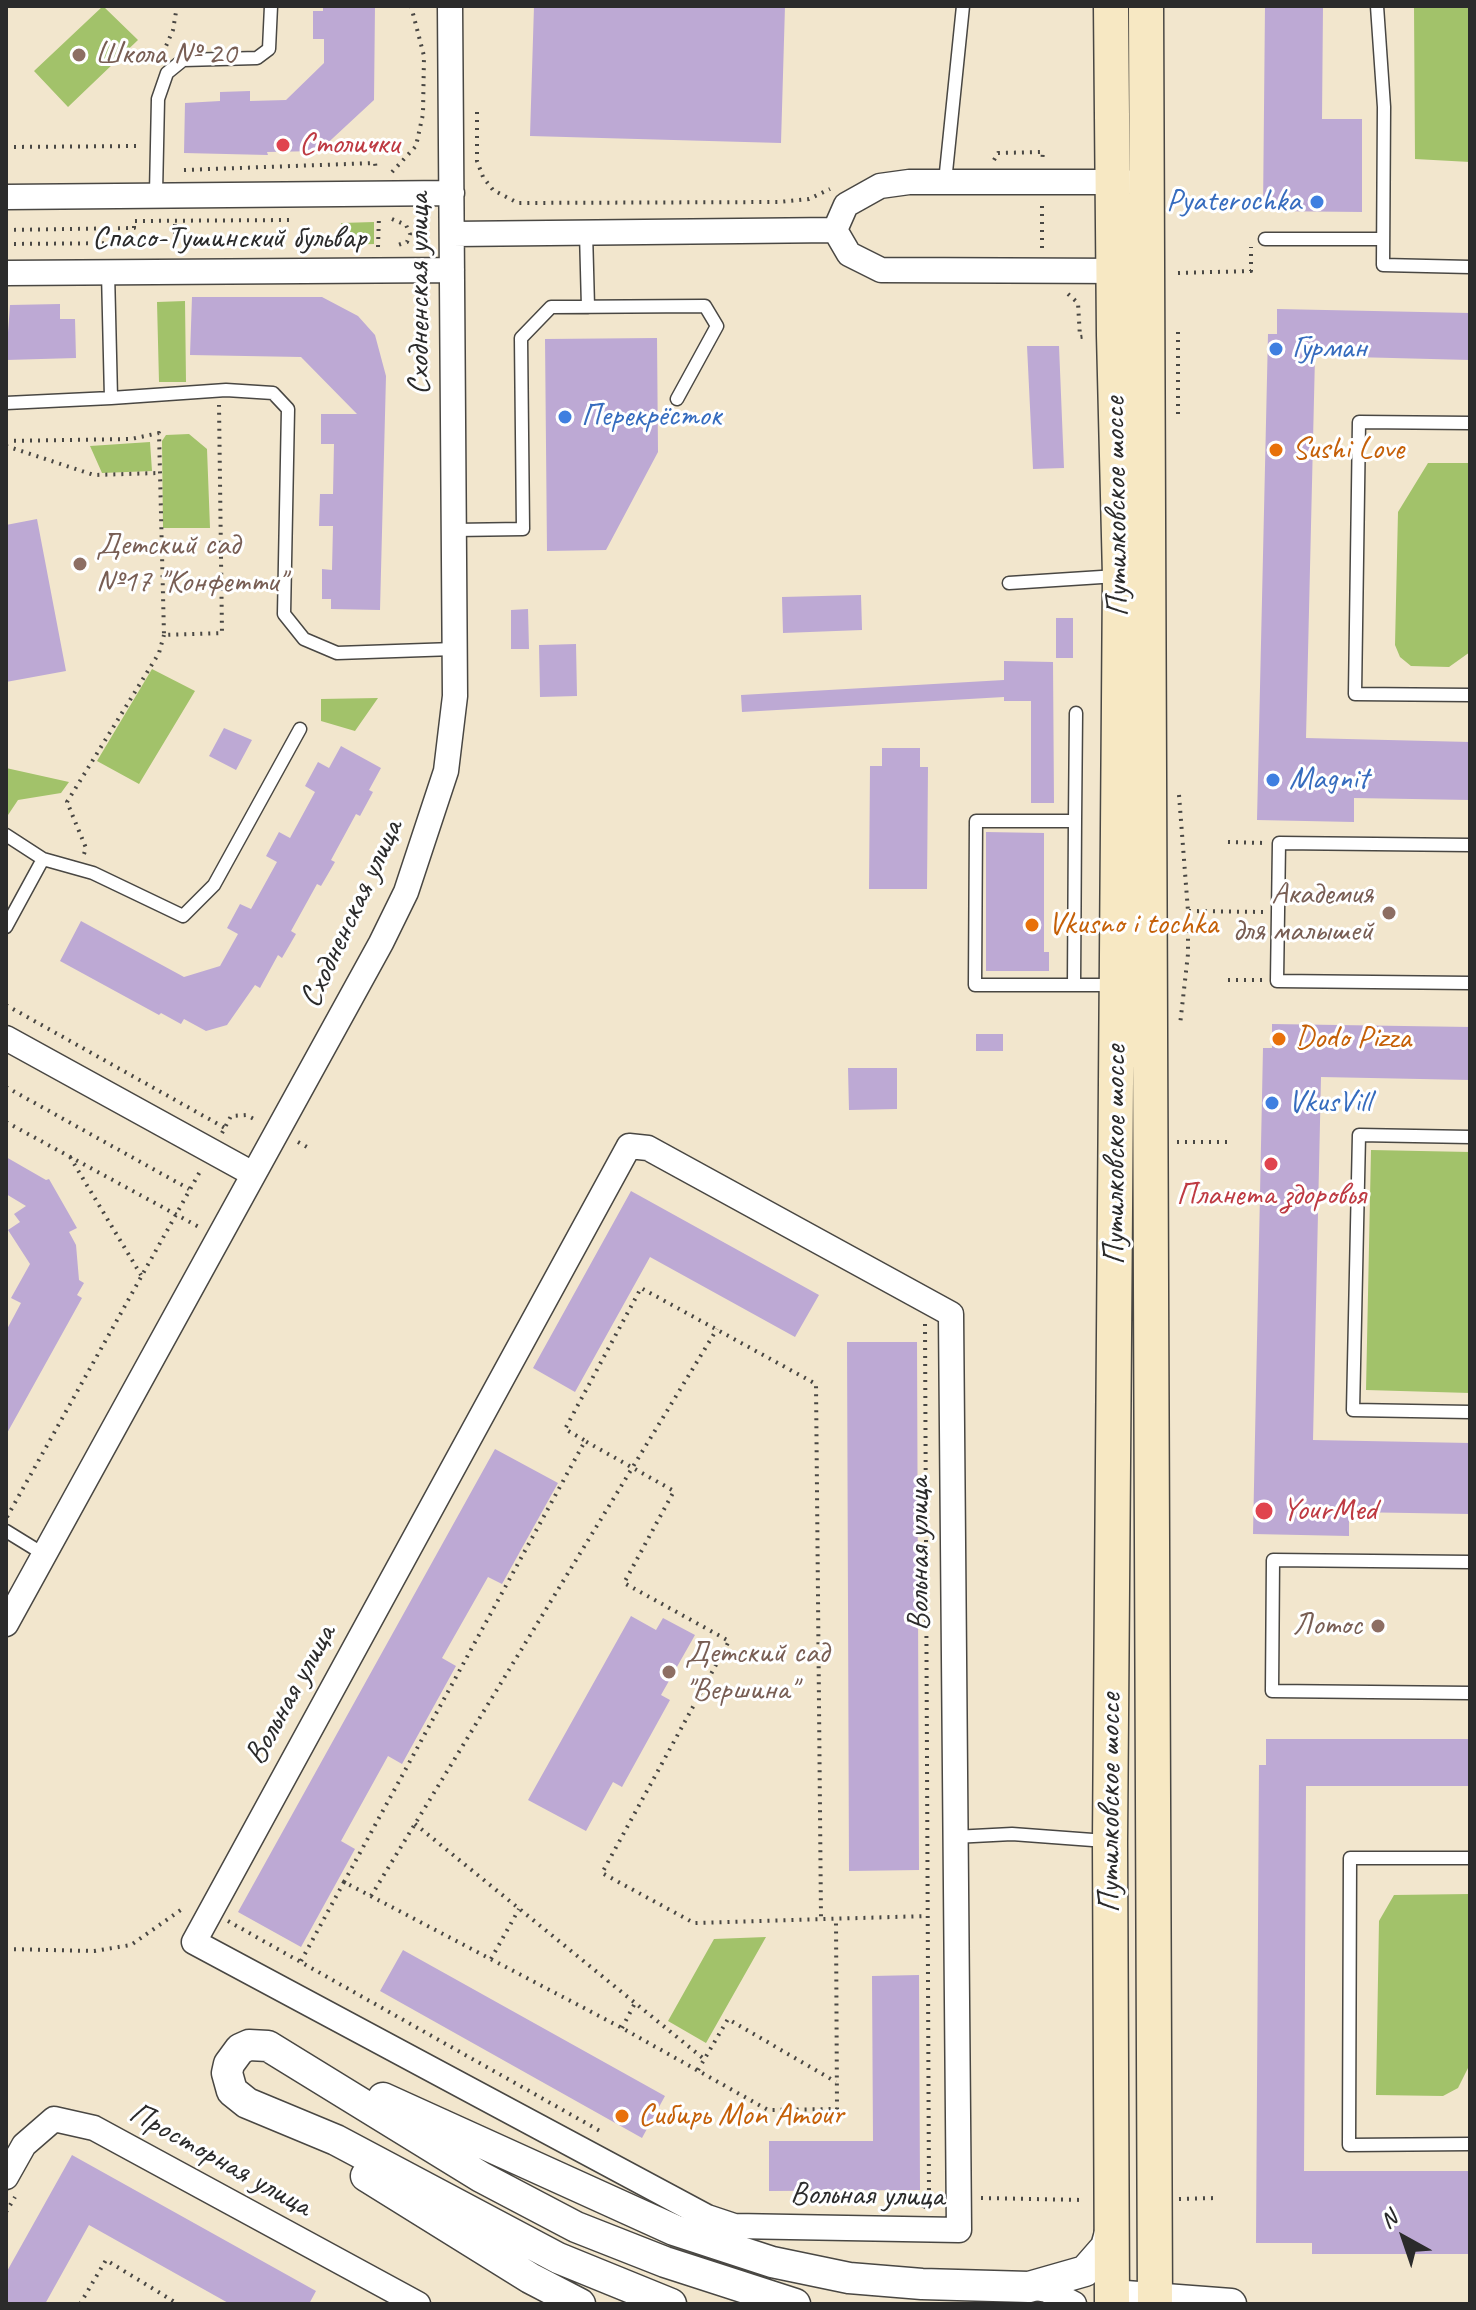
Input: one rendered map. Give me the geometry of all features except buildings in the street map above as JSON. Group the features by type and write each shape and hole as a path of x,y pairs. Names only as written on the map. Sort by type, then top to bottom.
{"main road":[{"name":"Путилковское шоссе","path":"1111,6 1112,182 1146,272 1120,576 1110,1841 1112,2300"},
{"name":"Путилковское шоссе","path":"1146,6 1152,902 1155,2300"}],"street":[{"name":"Сходненская улица","path":"6,1624 406,892 446,771 454,711 450,6"},
{"path":"835,230 846,205 862,193 909,182 1148,182"},
{"name":"Спасо-Тушинский бульвар","path":"6,197 156,193 452,193"},
{"path":"835,230 849,254 881,270 1146,272"},
{"path":"453,234 835,230"},
{"name":"Спасо-Тушинский бульвар","path":"6,273 452,270"},
{"path":"6,1038 253,1174"},
{"name":"Вольная улица","path":"629,1146 648,1148 951,1314 954,1837 956,2198 959,2230 734,2226 707,2217 194,1942 629,1146"},
{"path":"580,2304 476,2245 232,2091 227,2073 229,2064 240,2049 249,2045 277,2050 674,2230 772,2262 864,2279 1029,2287 1047,2290 1074,2304"},
{"path":"277,2050 481,2177 576,2227 665,2262 795,2304"},
{"path":"263,2111 336,2140 558,2258 671,2304"},
{"name":"Просторная улица","path":"12,2183 24,2145 54,2119 94,2128 418,2304"},
{"path":"1029,2287 1085,2271 1106,2247 1111,2229"},
{"path":"1112,2300 1231,2304"}],"lane":[{"path":"156,193 158,99 167,73 183,60 257,58 269,49 271,6"},
{"path":"945,182 963,6"},
{"path":"1377,6 1384,107 1383,265 1470,267"},
{"path":"586,232 588,307"},
{"path":"1265,239 1383,239"},
{"path":"108,272 111,398"},
{"path":"454,530 523,529 521,338 551,307 705,306 717,326 677,399"},
{"path":"6,403 218,391 273,393 288,409 284,614 304,639 337,653 454,649"},
{"path":"1470,423 1359,422 1355,694 1470,695"},
{"path":"1009,583 1120,576"},
{"path":"1074,985 1076,713"},
{"path":"6,835 43,859 93,873 183,916 214,885 300,729"},
{"path":"1075,821 976,821 975,985 1117,985"},
{"path":"1470,845 1279,843 1277,981 1470,983"},
{"path":"6,927 43,859"},
{"path":"1470,1137 1359,1135 1353,1410 1470,1412"},
{"path":"6,1531 45,1555"},
{"path":"1470,1562 1273,1560 1272,1677 1272,1691 1470,1693"},
{"path":"954,1837 1012,1834 1110,1841"},
{"path":"1470,1858 1350,1858 1349,2145 1470,2144"}],"path":[{"path":"160,58 173,30 177,6"},
{"path":"376,179 406,161 420,133 424,56 411,6"},
{"path":"477,112 477,161 483,177 493,190 518,203 779,202 809,199 841,184"},
{"path":"6,147 140,146 150,138"},
{"path":"993,161 998,153 1043,152"},
{"path":"1042,195 1042,258"},
{"path":"134,243 134,221 302,219"},
{"path":"363,219 396,219 406,225 410,234 407,242 378,248"},
{"path":"175,221 175,272"},
{"path":"6,230 134,228"},
{"path":"72,243 73,229"},
{"path":"25,230 25,244"},
{"path":"1146,272 1251,271 1251,239 1265,239"},
{"path":"1055,293 1074,296 1078,303 1080,337"},
{"path":"164,635 222,633 218,391"},
{"path":"6,421 6,442"},
{"path":"6,442 131,439 159,433 164,635 159,653 67,802 86,848"},
{"path":"6,442 94,475 160,473"},
{"path":"1228,842 1279,843"},
{"path":"1188,911 1278,912"},
{"path":"1228,980 1277,981"},
{"path":"6,1005 225,1128"},
{"path":"6,1087 189,1189"},
{"path":"6,1519 231,1116 246,1115 307,1147"},
{"path":"6,1122 219,1237"},
{"path":"1169,1142 1227,1142"},
{"path":"70,1157 141,1275"},
{"path":"821,1918 816,1384 641,1288 565,1429 674,1491 624,1583 729,1641 602,1873 694,1923 926,1916"},
{"path":"919,2216 929,2197 926,1300"},
{"path":"371,1896 635,1469 717,1329"},
{"path":"301,1961 585,1441"},
{"path":"415,1824 704,2059"},
{"path":"344,1882 622,2028 768,2110 837,2109 836,1918"},
{"path":"6,1949 94,1951 131,1945 187,1906 204,1921 229,1921 600,2132"},
{"path":"491,1959 519,1909"},
{"path":"622,2028 635,2003"},
{"path":"698,2070 728,2019 836,2082"},
{"path":"6,2212 12,2183"},
{"path":"929,2197 1091,2200"},
{"path":"1167,2199 1217,2198"},
{"path":"80,2304 106,2260 178,2304"}],"green space":[{"path":"103,6 138,40 68,107 34,71"},
{"path":"1414,6 1470,6 1470,162 1415,159"},
{"path":"374,222 374,244 341,245 341,223"},
{"path":"185,301 186,382 159,382 157,302"},
{"path":"189,434 207,449 210,528 163,528 162,441 166,435"},
{"path":"150,442 152,471 102,473 90,446"},
{"path":"1428,463 1470,463 1470,652 1449,667 1411,666 1400,657 1395,645 1398,512"},
{"path":"152,669 195,691 139,784 97,761"},
{"path":"378,698 355,731 321,721 321,699"},
{"path":"6,768 69,782 61,793 18,800 6,818"},
{"path":"1371,1150 1470,1152 1470,1393 1366,1390"},
{"path":"1470,1894 1470,2064 1458,2088 1443,2096 1376,2095 1379,1921 1394,1895"},
{"path":"766,1937 706,2043 668,2021 714,1939"}],"place":[{"name":"Школа № 20","path":"79,55"},
{"name":"Столички","path":"283,145"},
{"name":"Pyaterochka","path":"1317,202"},
{"name":"Гурман","path":"1276,349"},
{"name":"Перекрёсток","path":"565,417"},
{"name":"Sushi Love","path":"1276,450"},
{"name":"Детский сад №17 \"Конфетти\"","path":"80,564"},
{"name":"Magnit","path":"1273,780"},
{"name":"Академия для малышей","path":"1389,913"},
{"name":"Vkusno i tochka","path":"1032,925"},
{"name":"Dodo Pizza","path":"1279,1039"},
{"name":"VkusVill","path":"1272,1103"},
{"name":"Планета здоровья","path":"1271,1164"},
{"name":"YourMed","path":"1264,1511"},
{"name":"Лотос","path":"1378,1626"},
{"name":"Детский сад \"Вершина\"","path":"669,1672"},
{"name":"Сибирь Mon Amour","path":"622,2116"}]}
